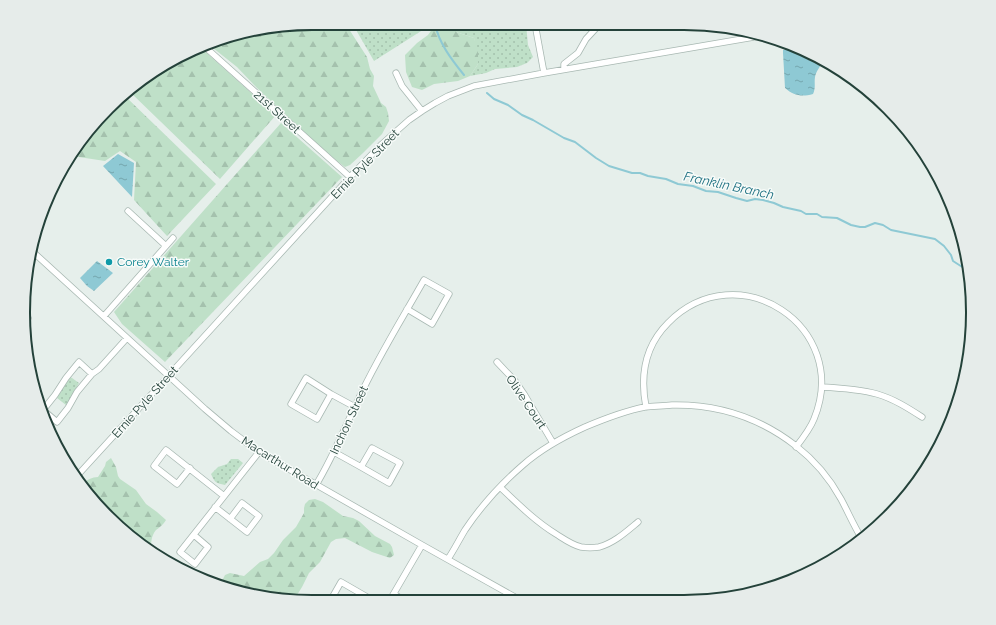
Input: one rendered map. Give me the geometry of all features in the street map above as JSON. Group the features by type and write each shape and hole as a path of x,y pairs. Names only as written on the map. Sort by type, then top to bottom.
{"street":[{"path":"536,30 544,73"},
{"path":"564,69 564,64 578,53 586,39 594,30"},
{"name":"Ernie Pyle Street","path":"80,472 350,177 396,131 422,111 448,96 474,86 564,69 749,38"},
{"name":"21st Street","path":"209,50 350,177"},
{"path":"396,73 402,86 422,111"},
{"path":"128,211 166,246"},
{"path":"104,316 173,238"},
{"name":"Macarthur Road","path":"36,254 168,376 221,422 259,452 511,595"},
{"name":"Inchon Street","path":"316,485 334,452 381,355 407,309 424,280 449,294 432,324 407,309"},
{"path":"646,407 643,387 646,362 650,351 664,326 674,316 686,308 707,298 722,295 742,295 754,297 770,303 790,316 805,332 816,352 821,370 822,387 819,403 814,420 796,447"},
{"path":"50,416 57,422 68,408 77,392 92,374 99,369 127,338"},
{"path":"46,406 79,362 92,374"},
{"name":"Olive Court","path":"496,362 515,381 553,443"},
{"path":"331,394 317,419 291,404 306,378 331,394 355,406"},
{"path":"822,387 858,390 879,395 896,402 922,417"},
{"path":"448,559 472,520 489,498 523,464 553,443 575,431 598,421 646,407 684,405 702,406 730,412 762,424 796,447 821,470 834,488 859,534"},
{"path":"334,452 389,483 400,464 372,448 361,467"},
{"path":"190,468 177,484 154,466 166,450 190,468 224,496"},
{"path":"194,535 208,547 195,564 180,552 259,452"},
{"path":"500,487 522,509 545,527 565,540 581,547 591,548 609,544 618,539 638,522"},
{"path":"215,507 230,519 247,532 259,516 242,503 230,519"},
{"path":"393,595 422,545"},
{"path":"334,595 341,582 364,595"}],"green space":[{"path":"350,30 367,57 370,69 374,76 373,86 381,103 386,107 389,121 382,134 350,165 345,167 316,143 257,88 237,67 213,48 257,35 276,32"},
{"path":"356,30 423,30 374,61"},
{"path":"432,30 456,30 456,32 474,38 478,51 478,64 470,76 458,81 434,84 422,90 412,87 406,72 405,55"},
{"path":"456,30 527,30 528,45 533,57 527,63 517,67 495,69 486,73 470,76 478,64 474,38 456,32"},
{"path":"205,52 276,115 220,179 133,95 171,68"},
{"path":"128,99 216,184 167,236 134,200 136,162 120,151 105,161 77,157 100,126"},
{"path":"281,123 342,177 165,362 122,324 114,312"},
{"path":"70,377 79,383 66,405 57,398"},
{"path":"111,458 120,479 136,490 146,504 166,520 163,525 156,530 151,544 126,525 100,499 86,481 98,477 106,462"},
{"path":"231,459 238,459 243,463 225,485 216,482 211,474 218,467 227,464"},
{"path":"315,499 323,502 343,516 359,521 375,536 390,544 394,555 390,558 372,552 345,538 336,539 331,542 320,562 309,573 298,594 257,590 222,580 225,575 230,573 244,576 260,562 268,559 283,540 296,527 304,513 305,504 309,500"}],"water":[{"path":"783,50 792,52 820,66 816,75 813,94 798,95 785,88"},
{"path":"118,154 134,163 132,197 103,166"},
{"path":"97,261 113,273 94,291 80,278"}],"waterway":[{"name":"Franklin Branch","path":"437,30 439,38 450,57 464,75"},
{"name":"Franklin Branch","path":"487,93 494,99 508,105 522,115 564,138 575,142 609,166 632,173 640,173 666,179 678,184 693,186 706,191 718,192 747,201 755,199 763,200 801,211 806,214 817,214 822,217 837,218 851,225 865,227 875,223 883,225 891,230 935,239 944,246 951,255 953,261 963,267"}],"place":[{"name":"Corey Walter","path":"109,262"}]}
